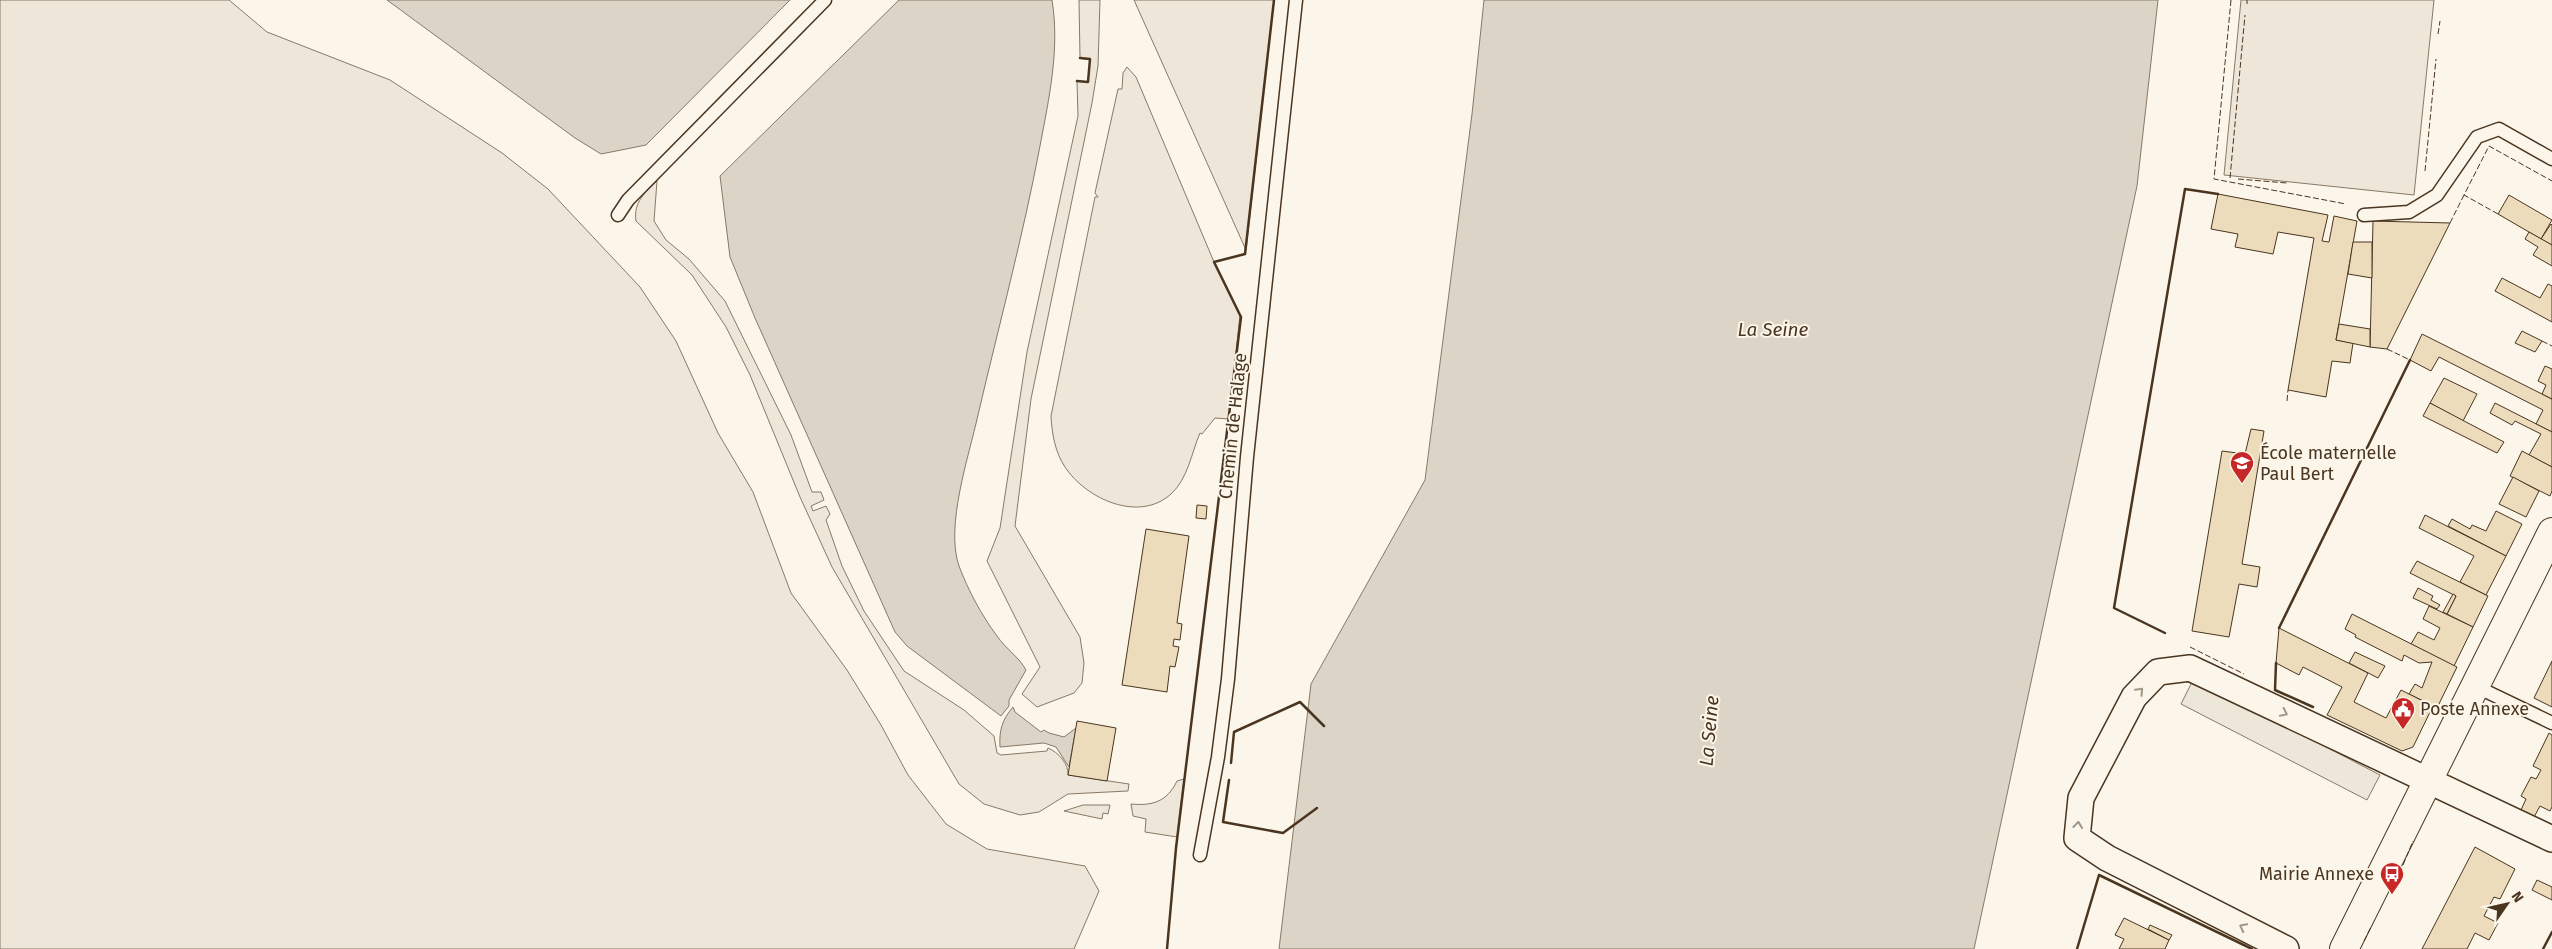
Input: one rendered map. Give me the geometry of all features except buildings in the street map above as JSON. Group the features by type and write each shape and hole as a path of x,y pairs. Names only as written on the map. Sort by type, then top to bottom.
{"main road":[{"path":"2344,949 2552,532"}],"street":[{"path":"2286,949 2107,858 2077,838 2081,798 2134,697 2158,672 2190,668 2552,839"}],"lane":[{"path":"618,215 628,200 825,0"},
{"name":"Chemin de Halage","path":"1200,855 1218,757 1228,679 1247,457 1296,0"},
{"path":"2364,216 2409,212 2437,195 2477,138 2499,129 2552,159"},
{"path":"2475,686 2552,723"}],"shaded area":[{"path":"0,0 229,0 267,32 390,80 502,153 548,189 640,287 676,341 718,433 753,492 791,593 847,670 881,725 908,775 946,824 987,849 1085,866 1099,891 1074,949 0,949"},
{"path":"1079,0 1100,0 1098,66 1031,399 1015,526 1080,637 1084,663 1082,683 1074,693 1037,707 1022,694 1040,667 987,561 1000,528 1027,352 1078,116 1077,81 1088,82 1090,60 1080,58"},
{"path":"1134,0 1274,0 1246,250"},
{"path":"2241,0 2434,0 2414,195 2224,175"},
{"path":"1127,67 1136,77 1214,262 1240,315 1229,419 1215,418 1202,434 1200,433 1186,473 1177,488 1158,502 1144,507 1129,507 1099,497 1074,479 1065,467 1056,449 1051,416 1095,197 1098,197 1095,193 1118,89 1122,89 1123,73"},
{"path":"657,181 654,221 666,240 689,259 725,301 791,435 812,492 821,492 824,500 811,506 813,511 826,506 830,514 826,520 842,566 864,611 904,671 964,710 994,736 997,753 1001,755 1047,751 1048,748 1062,759 1067,767 1068,775 1129,784 1128,791 1068,794 1039,812 1020,815 984,804 959,784 832,567 800,497 750,375 726,327 692,275 636,221 638,203"},
{"path":"2194,678 2380,775 2367,800 2181,704"},
{"path":"1184,779 1177,837 1145,832 1146,819 1133,816 1131,804 1146,804 1158,801 1169,794 1177,781"},
{"path":"1083,805 1110,805 1108,814 1103,813 1102,819 1064,811"}],"water":[{"path":"387,0 790,0 646,145 601,154 575,138"},
{"path":"899,0 1052,0 1055,37 1047,110 1018,247 964,470 956,511 955,550 959,566 986,620 1004,645 1026,670 1009,700 1009,706 1001,716 907,646 895,632 755,318 730,257 720,176"},
{"name":"La Seine","path":"1484,0 2158,0 2137,186 1974,949 1279,949 1311,684 1425,480 1472,114"},
{"path":"1013,707 1015,712 1041,732 1044,730 1064,737 1076,728 1069,767 1056,747 1044,743 1000,747 1002,726 1006,716"}],"fence":[{"path":"2231,0 2214,179 2346,204"},
{"path":"2230,178 2245,15"},
{"path":"2438,34 2440,21"},
{"path":"2425,171 2436,59"},
{"path":"2498,214 2464,195 2489,146 2552,181"},
{"path":"2238,179 2287,183"},
{"path":"2450,223 2464,195"},
{"path":"2542,341 2552,346"},
{"path":"2387,349 2410,360"},
{"path":"2287,401 2288,390"},
{"path":"2190,647 2244,674"},
{"path":"2403,865 2413,841"},
{"path":"2364,941 2371,927"}],"wall":[{"path":"1167,949 1176,848 1241,317 1214,262 1245,254 1274,0"},
{"path":"1077,81 1088,82 1090,59 1080,58"},
{"path":"2165,633 2114,608 2185,189 2218,194"},
{"path":"2279,628 2410,360"},
{"path":"2276,663 2275,690 2313,707"},
{"path":"1231,763 1234,732 1300,702 1324,726"},
{"path":"1229,780 1223,822 1283,833 1317,808"},
{"path":"2077,949 2099,875 2252,949"},
{"path":"2543,949 2552,932"}],"place":[{"name":"École maternelle Paul Bert","path":"2242,484"},
{"name":"Poste Annexe","path":"2403,730"},
{"name":"Mairie Annexe","path":"2392,895"}]}
